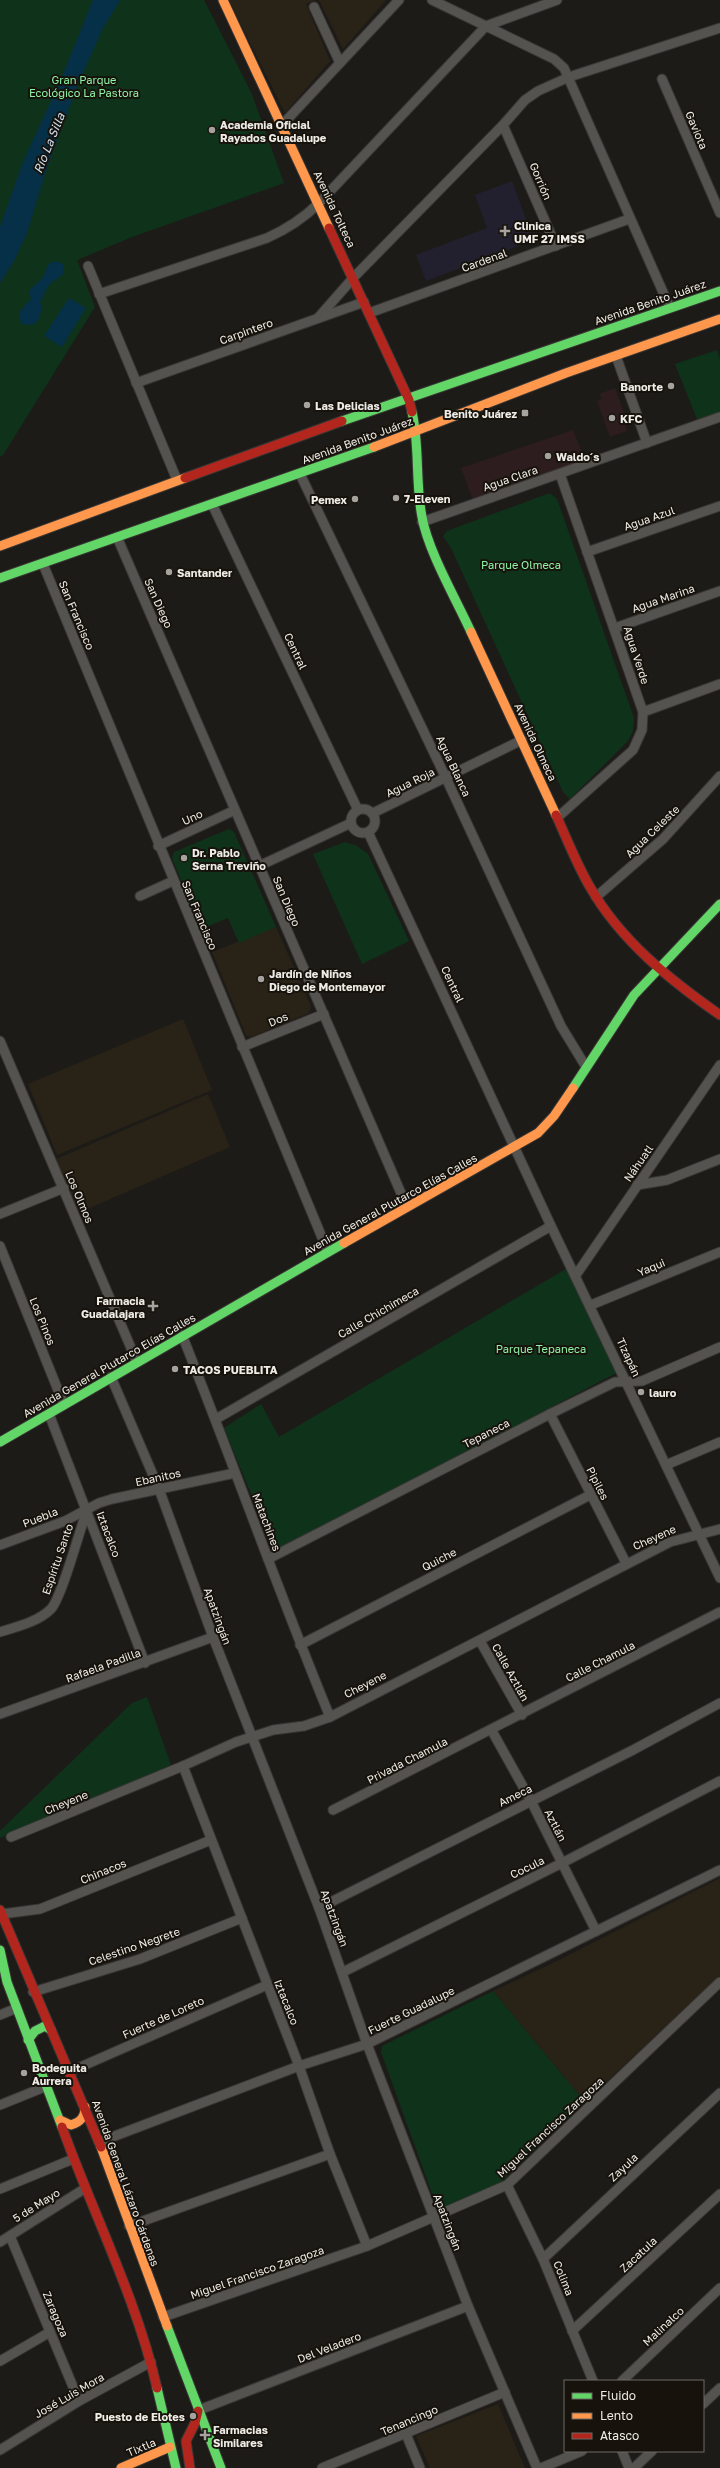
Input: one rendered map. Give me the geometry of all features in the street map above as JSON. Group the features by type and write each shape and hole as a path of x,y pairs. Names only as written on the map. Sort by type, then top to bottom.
{"street":[{"name":"Avenida Tolteca","path":"223,0 354,277 409,400 417,431"},
{"path":"282,125 399,0"},
{"path":"432,0 554,59 564,68 629,219 670,308"},
{"path":"99,294 267,238 303,219 486,26 557,0"},
{"path":"314,7 340,63"},
{"path":"318,318 354,277 503,125 525,100 538,91 569,77 720,28"},
{"name":"Gaviota","path":"662,79 720,213"},
{"name":"Gorrión","path":"503,125 556,246"},
{"name":"Cardenal","path":"369,313 629,219"},
{"path":"88,266 177,480"},
{"name":"Avenida Benito Juárez","path":"0,546 328,426 409,400 720,290"},
{"name":"Carpintero","path":"136,384 364,302"},
{"name":"Avenida Benito Juárez","path":"0,578 300,474 616,356 720,319"},
{"path":"616,356 647,443"},
{"name":"Agua Clara","path":"422,522 720,417"},
{"name":"Avenida Olmeca","path":"417,431 422,522 432,550 596,897 609,916 658,968 682,988 720,1015"},
{"name":"Agua Blanca","path":"300,474 446,778 561,1026 586,1067"},
{"name":"Agua Verde","path":"558,817 632,750 642,730 643,712 615,628 586,552 560,474"},
{"name":"Central","path":"212,504 358,810"},
{"name":"Agua Azul","path":"586,552 720,506"},
{"name":"San Diego","path":"117,538 407,1207"},
{"name":"San Francisco","path":"43,564 158,846 328,1252"},
{"name":"Agua Marina","path":"615,628 720,591"},
{"path":"643,712 720,684"},
{"name":"Agua Roja","path":"373,813 522,740"},
{"name":"Agua Celeste","path":"596,897 663,839 720,776"},
{"path":"364,809 373,813 375,822 368,832 359,833 350,823 352,815 358,810 364,809"},
{"name":"Uno","path":"158,846 235,810"},
{"path":"259,866 350,823"},
{"name":"Central","path":"368,832 516,1147"},
{"path":"140,896 173,881"},
{"name":"Avenida General Plutarco Elías Calles","path":"0,1442 182,1335 516,1147 547,1125 634,995 720,904"},
{"name":"Dos","path":"242,1047 324,1014"},
{"name":"Los Olmos","path":"0,1041 137,1362"},
{"name":"Náhuatl","path":"576,1275 720,1065"},
{"name":"Tizapán","path":"516,1147 551,1226 628,1382 666,1466 720,1578"},
{"path":"637,1185 667,1180 720,1159"},
{"path":"0,1214 64,1188"},
{"name":"Calle Chichimeca","path":"216,1419 551,1226"},
{"name":"Los Pinos","path":"0,1246 64,1405"},
{"name":"Yaqui","path":"591,1305 720,1252"},
{"name":"Matachines","path":"182,1335 216,1419 300,1645 330,1716"},
{"name":"Tepaneca","path":"268,1559 615,1382 642,1381 720,1347"},
{"name":"Apatzingán","path":"111,1377 159,1489 213,1637 319,1908 343,1972 367,2044 468,2306 538,2468"},
{"name":"Iztacalco","path":"49,1414 145,1662"},
{"name":"Pipiles","path":"550,1414 626,1563"},
{"path":"666,1466 720,1442"},
{"name":"Ebanitos","path":"86,1510 112,1499 236,1473"},
{"name":"Quiche","path":"300,1645 590,1495"},
{"name":"Puebla","path":"0,1545 65,1521 86,1510"},
{"name":"Espíritu Santo","path":"0,1632 26,1623 50,1609 61,1588 86,1510"},
{"name":"Cheyene","path":"11,1837 183,1766 231,1744 273,1730 304,1726 330,1716 480,1641 626,1563 670,1542 720,1529"},
{"name":"Calle Chamula","path":"492,1731 720,1612"},
{"name":"Rafaela Padilla","path":"0,1714 213,1637"},
{"name":"Calle Aztlán","path":"480,1641 522,1715"},
{"name":"Ameca","path":"319,1908 531,1801 720,1703"},
{"name":"Aztlán","path":"492,1731 531,1801 596,1931"},
{"name":"Privada Chamula","path":"334,1810 492,1731"},
{"name":"Iztacalco","path":"183,1766 299,2066 330,2154 367,2246"},
{"name":"Cocula","path":"343,1972 562,1863 720,1781"},
{"name":"Chinacos","path":"1,1912 40,1909 211,1840"},
{"name":"Fuerte Guadalupe","path":"99,2142 299,2066 367,2044 720,1870"},
{"name":"Avenida General Lázaro Cárdenas","path":"1,1912 33,1992 85,2107 99,2142 128,2226 221,2468"},
{"name":"Celestino Negrete","path":"33,1992 140,1959 242,1918"},
{"path":"0,1950 7,1982 16,2008 60,2120 84,2189 142,2330 176,2468"},
{"path":"0,1971 7,1982"},
{"name":"Miguel Francisco Zaragoza","path":"163,2317 367,2246 434,2219 507,2185 720,1982"},
{"name":"Fuerte de Loreto","path":"69,2072 267,1985"},
{"path":"0,2015 16,2008"},
{"path":"28,2040 33,2032 41,2027 45,2026 51,2030"},
{"path":"0,2105 47,2086"},
{"name":"Zayula","path":"543,2259 720,2093"},
{"path":"60,2120 71,2125 80,2121 85,2115 85,2107"},
{"path":"128,2226 330,2154"},
{"path":"0,2189 73,2159"},
{"name":"Colima","path":"507,2185 543,2259 593,2380"},
{"name":"5 de Mayo","path":"0,2242 84,2189"},
{"name":"Zacatula","path":"572,2331 720,2194"},
{"name":"Zaragoza","path":"10,2236 79,2401"},
{"name":"Malinalco","path":"623,2380 720,2288"},
{"name":"Del Veladero","path":"199,2410 468,2306"},
{"path":"0,2361 50,2332"},
{"name":"José Luis Mora","path":"0,2450 79,2401 151,2362"},
{"name":"Tenancingo","path":"322,2468 505,2392"},
{"path":"704,2403 718,2394"},
{"path":"190,2468 186,2446 187,2438 196,2425 199,2410"},
{"path":"406,2434 420,2468"},
{"name":"Tixtla","path":"122,2468 170,2447"},
{"path":"542,2468 580,2452"},
{"path":"622,2452 629,2468"},
{"path":"634,2468 651,2452"}],"shaded area":[{"path":"229,0 315,0 306,4 330,61 285,113"},
{"path":"319,0 386,0 343,49"},
{"name":"Clinica UMF 27 IMSS","path":"512,181 532,235 517,241 518,246 426,281 416,255 487,228 475,195"},
{"path":"615,388 628,424 625,425 627,431 610,437 597,401 602,399 599,394"},
{"path":"573,430 585,460 473,500 461,468"},
{"name":"Jardín de Niños Diego de Montemayor","path":"276,927 311,1006 309,1013 251,1037 246,1035 212,952"},
{"path":"183,1019 212,1090 57,1155 28,1084"},
{"path":"208,1094 230,1147 78,1213 54,1160"},
{"path":"720,1878 720,1975 585,2102 493,1991 551,1964"},
{"path":"498,2404 525,2468 430,2468 416,2436"}],"green space":[{"name":"Gran Parque Ecológico La Pastora","path":"0,0 204,0 251,92 284,183 132,237 77,260 95,307 3,455 0,457"},
{"path":"717,350 720,359 720,417 699,424 675,364"},
{"name":"Parque Olmeca","path":"547,494 551,494 557,499 634,718 633,731 628,741 570,799 563,792 451,548 443,536 447,531"},
{"path":"229,829 234,832 276,927 239,943 228,918 201,929 172,858 174,852"},
{"path":"345,842 357,846 368,854 409,941 362,964 313,854"},
{"name":"Parque Tepaneca","path":"566,1269 618,1372 275,1552 224,1428 261,1404 279,1437"},
{"path":"147,1697 171,1765 0,1838 0,1831 132,1703"},
{"path":"493,1991 585,2102 500,2183 438,2210 381,2052 382,2046"}],"water":[{"name":"Río La Silla","path":"93,0 120,0 102,30 76,89 45,174 27,233 14,261 0,283 0,227 23,162 61,79"},
{"path":"54,261 63,264 63,274 51,283 46,290 40,303 42,309 38,321 32,325 21,324 19,312 31,299 29,292 32,287 41,280 48,265"},
{"path":"69,298 86,308 62,347 44,336"}],"traffic: fast":[{"path":"342,421 720,291"},
{"path":"412,412 416,438 420,504 425,530 436,560 471,632"},
{"path":"0,578 374,447"},
{"path":"573,1088 634,995 720,904"},
{"path":"0,1442 344,1243"},
{"path":"0,1950 7,1982 62,2127"},
{"path":"28,2040 35,2031 45,2026 51,2030"},
{"path":"167,2326 221,2468"},
{"path":"157,2388 176,2468"}],"traffic: slow":[{"path":"223,0 329,228"},
{"path":"374,447 566,373 720,319"},
{"path":"0,546 185,478"},
{"path":"471,632 556,815"},
{"path":"344,1243 538,1133 554,1116 573,1088"},
{"path":"60,2120 71,2125 77,2122 82,2119 85,2107"},
{"path":"101,2147 167,2326"},
{"path":"121,2468 170,2447"}],"traffic: jam":[{"path":"329,228 409,400 412,412"},
{"path":"185,478 342,421"},
{"path":"556,815 585,879 602,907 616,925 665,973 720,1015"},
{"path":"0,1910 101,2147"},
{"path":"62,2127 126,2289 138,2322 157,2388"},
{"path":"190,2468 186,2441 195,2423 198,2411"}],"place":[{"name":"Academia Oficial Rayados Guadalupe","path":"212,130"},
{"name":"Clinica UMF 27 IMSS","path":"505,231"},
{"name":"Banorte","path":"671,386"},
{"name":"Las Delicias","path":"307,405"},
{"name":"Benito Juárez","path":"525,413"},
{"name":"KFC","path":"612,418"},
{"name":"Waldo´s","path":"548,456"},
{"name":"7-Eleven","path":"396,498"},
{"name":"Pemex","path":"355,499"},
{"name":"Santander","path":"169,572"},
{"name":"Dr. Pablo Serna Treviño","path":"184,858"},
{"name":"Jardín de Niños Diego de Montemayor","path":"261,979"},
{"name":"Farmacia Guadalajara","path":"153,1306"},
{"name":"TACOS PUEBLITA","path":"175,1369"},
{"name":"lauro","path":"641,1392"},
{"name":"Bodeguita Aurrera","path":"24,2073"},
{"name":"Puesto de Elotes","path":"193,2416"},
{"name":"Farmacias Similares","path":"205,2435"}]}
